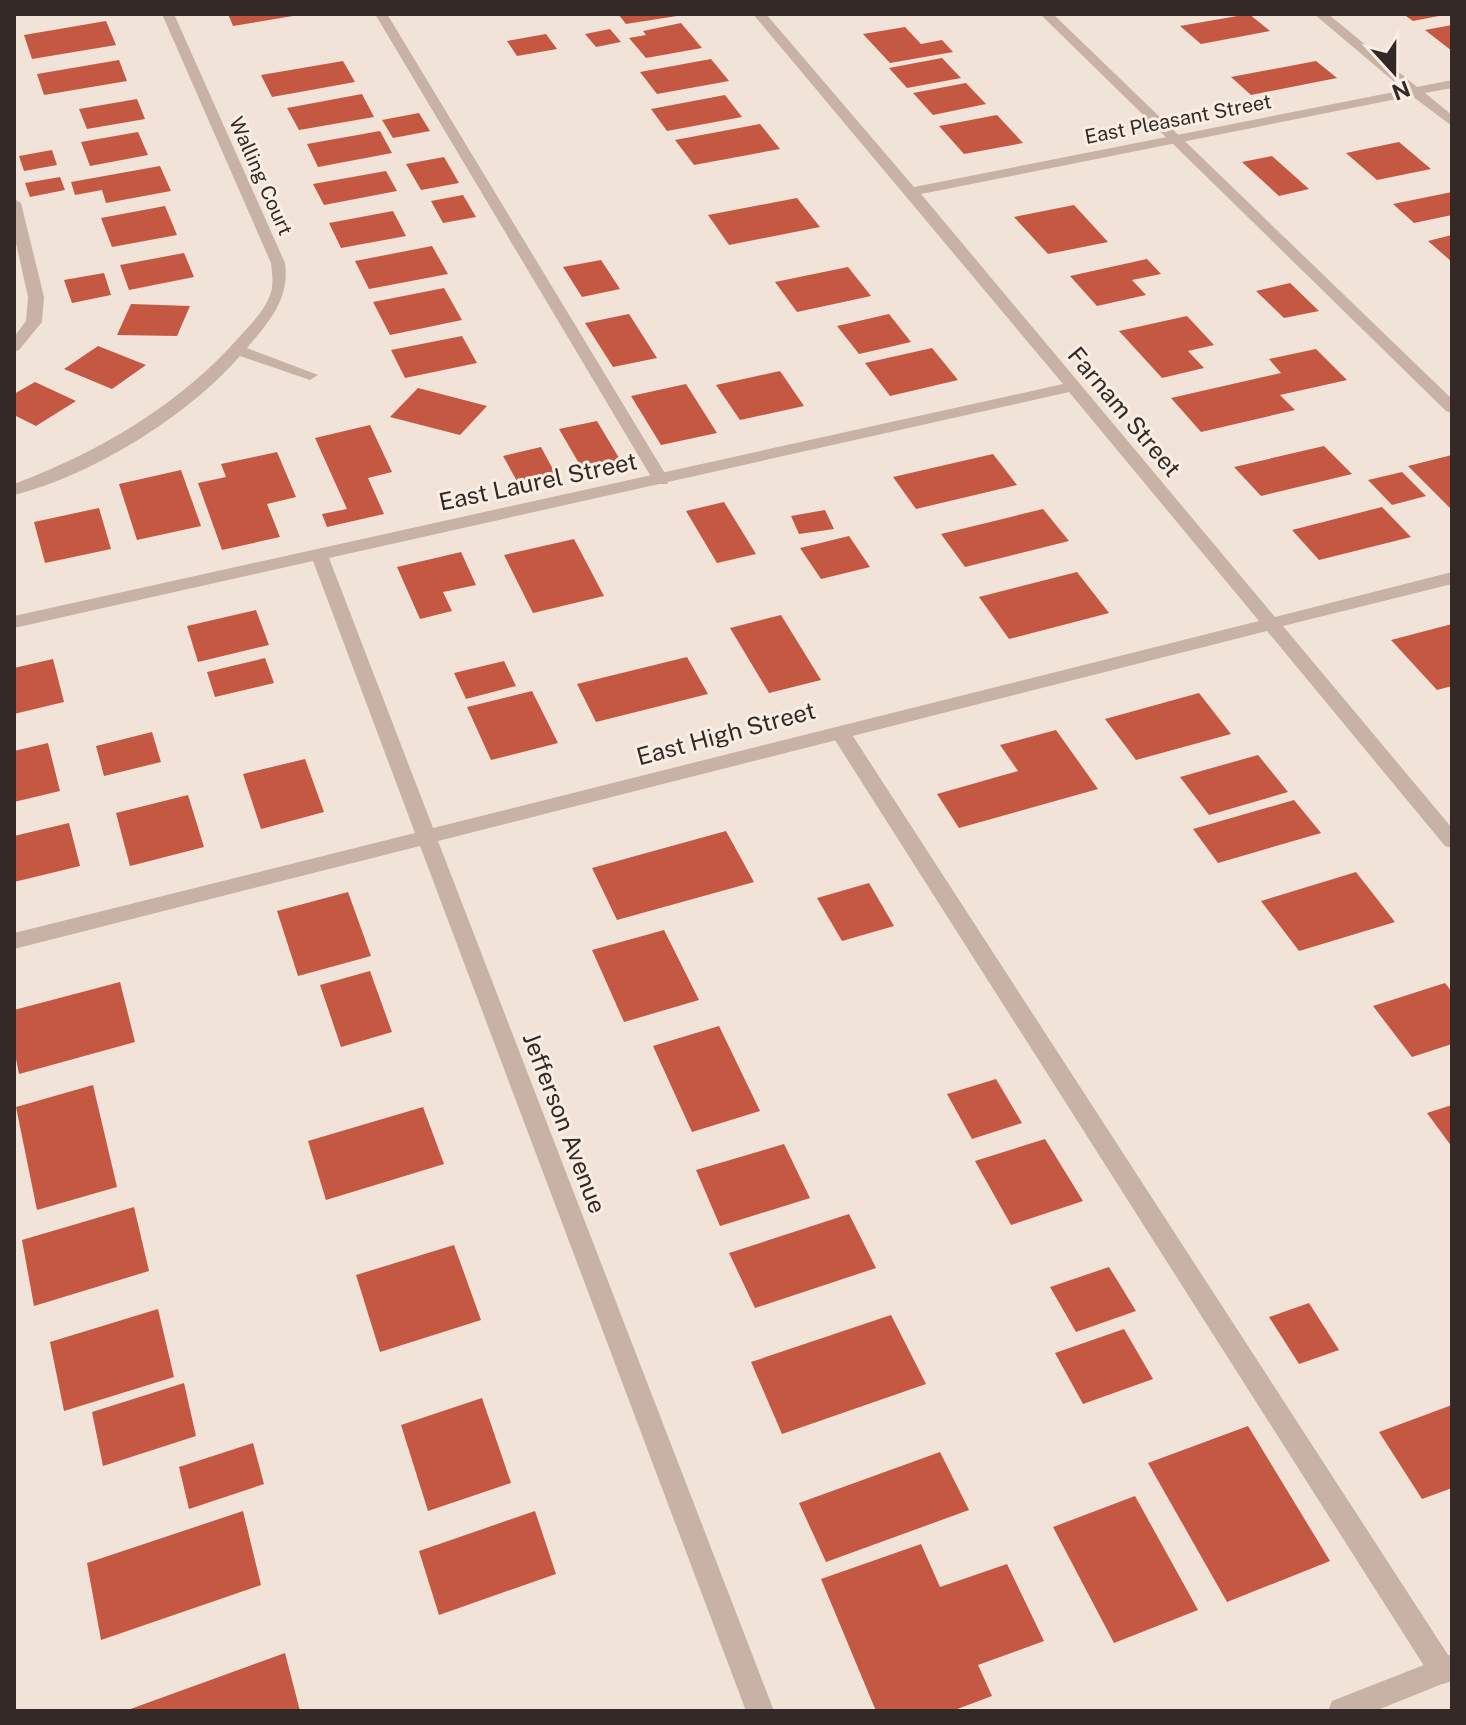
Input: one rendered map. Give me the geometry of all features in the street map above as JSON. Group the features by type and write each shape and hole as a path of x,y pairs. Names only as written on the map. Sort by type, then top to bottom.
{"street":[{"name":"Walling Court","path":"14,490 98,455 207,381 238,350 267,313 279,289 278,263 168,14"},
{"path":"381,14 661,480"},
{"name":"Farnam Street","path":"759,14 1452,841"},
{"path":"1046,14 1452,408"},
{"path":"1320,14 1452,122"},
{"name":"East Pleasant Street","path":"911,192 1452,84"},
{"path":"14,203 36,297 34,322 14,347"},
{"path":"238,350 310,375"},
{"name":"East Laurel Street","path":"14,622 1071,387"},
{"name":"Jefferson Avenue","path":"319,555 760,1711"},
{"name":"East High Street","path":"14,941 1452,578"},
{"path":"840,732 1447,1669 1342,1711"}],"building":[{"path":"228,14 293,14 293,16 233,26"},
{"path":"618,14 677,14 677,16 626,24"},
{"path":"1249,14 1270,31 1201,44 1180,26"},
{"path":"1403,14 1444,14 1444,15 1413,21"},
{"path":"106,21 116,45 32,59 24,35"},
{"path":"681,23 702,48 646,58 629,38 646,35 643,31"},
{"path":"1452,25 1452,51 1425,30"},
{"path":"905,27 921,44 942,40 953,52 890,63 863,34"},
{"path":"610,29 621,42 596,47 585,34"},
{"path":"546,34 557,49 517,56 507,41"},
{"path":"942,58 961,78 907,88 889,68"},
{"path":"711,59 729,81 657,94 640,72"},
{"path":"119,60 127,81 44,95 37,74"},
{"path":"343,61 355,82 272,97 261,75"},
{"path":"1316,61 1337,78 1251,95 1231,77"},
{"path":"966,83 986,104 933,115 913,93"},
{"path":"362,94 374,117 299,130 287,108"},
{"path":"725,95 742,117 667,131 651,109"},
{"path":"137,99 145,119 87,129 79,109"},
{"path":"419,113 430,131 393,138 382,120"},
{"path":"997,115 1023,143 964,154 939,126"},
{"path":"760,124 780,149 694,165 675,140"},
{"path":"380,131 392,153 318,167 307,144"},
{"path":"138,132 148,155 90,166 81,142"},
{"path":"1399,142 1431,169 1377,180 1346,153"},
{"path":"52,150 57,165 24,171 19,156"},
{"path":"1272,156 1309,189 1279,196 1242,162"},
{"path":"444,157 459,183 421,190 406,164"},
{"path":"160,166 171,191 106,203 102,190 75,195 71,182"},
{"path":"386,171 397,191 324,205 313,184"},
{"path":"60,177 65,190 30,197 25,183"},
{"path":"1452,192 1452,215 1414,223 1393,204"},
{"path":"463,195 476,217 443,223 431,201"},
{"path":"797,198 820,227 729,245 708,215"},
{"path":"1074,205 1108,242 1048,254 1014,217"},
{"path":"165,206 177,235 112,247 101,218"},
{"path":"393,211 406,236 341,248 329,223"},
{"path":"1452,235 1452,262 1428,241"},
{"path":"432,246 448,274 369,289 355,261"},
{"path":"184,253 194,277 129,290 120,265"},
{"path":"1147,259 1161,274 1132,280 1146,295 1097,306 1070,276"},
{"path":"601,260 620,289 582,297 563,267"},
{"path":"848,267 871,296 797,312 775,282"},
{"path":"104,273 111,295 72,303 64,280"},
{"path":"1290,283 1319,311 1284,318 1256,291"},
{"path":"444,288 462,320 390,335 373,302"},
{"path":"131,304 190,306 177,336 117,335"},
{"path":"629,314 657,358 613,367 585,323"},
{"path":"889,314 911,342 859,354 837,326"},
{"path":"1187,316 1214,345 1188,351 1204,368 1162,378 1119,331"},
{"path":"462,336 477,363 405,378 391,350"},
{"path":"98,346 146,365 112,389 64,369"},
{"path":"932,348 958,380 890,396 865,363"},
{"path":"1316,349 1347,380 1280,395 1295,410 1201,432 1171,398 1281,373 1269,359"},
{"path":"780,371 804,406 740,420 716,385"},
{"path":"35,382 76,401 36,426 14,415 14,394"},
{"path":"686,384 717,433 661,445 631,396"},
{"path":"418,388 487,406 460,435 390,417"},
{"path":"597,421 622,463 584,472 559,429"},
{"path":"370,425 392,472 368,478 384,514 327,527 322,514 347,509 315,438"},
{"path":"1324,446 1352,474 1261,496 1234,467"},
{"path":"541,447 556,475 518,483 503,456"},
{"path":"277,452 296,497 267,504 280,537 222,550 198,483 226,477 221,464"},
{"path":"993,454 1017,485 916,509 893,477"},
{"path":"1452,455 1452,510 1408,466"},
{"path":"181,470 201,526 137,540 119,484"},
{"path":"1402,472 1426,496 1392,505 1368,480"},
{"path":"724,502 756,554 717,563 686,511"},
{"path":"1382,507 1411,537 1319,560 1292,530"},
{"path":"99,508 111,549 45,563 34,522"},
{"path":"1043,509 1069,541 965,567 941,534"},
{"path":"825,510 834,529 799,534 791,516"},
{"path":"849,536 870,567 821,579 800,548"},
{"path":"574,539 604,596 533,613 504,555"},
{"path":"461,552 476,585 443,592 452,611 420,619 397,567"},
{"path":"1077,572 1109,613 1009,639 979,597"},
{"path":"256,610 269,645 198,662 187,626"},
{"path":"781,615 821,680 769,693 730,628"},
{"path":"1452,624 1452,686 1437,690 1391,640"},
{"path":"687,657 708,694 596,722 577,684"},
{"path":"265,658 274,683 215,697 207,672"},
{"path":"53,659 64,702 14,714 14,668"},
{"path":"504,661 516,686 466,699 454,673"},
{"path":"532,691 558,743 491,760 467,707"},
{"path":"1199,693 1231,734 1136,760 1105,719"},
{"path":"1056,730 1098,789 959,828 937,794 1018,771 1000,745"},
{"path":"152,732 161,762 104,776 96,746"},
{"path":"48,743 60,791 14,802 14,751"},
{"path":"1258,755 1288,792 1209,815 1180,777"},
{"path":"305,759 324,812 261,829 243,774"},
{"path":"188,795 204,847 130,866 116,813"},
{"path":"1294,800 1321,833 1218,863 1193,829"},
{"path":"69,823 80,866 14,882 14,836"},
{"path":"726,831 754,882 617,920 592,868"},
{"path":"1356,872 1395,922 1299,951 1261,901"},
{"path":"869,883 894,926 842,941 817,898"},
{"path":"348,892 371,956 298,976 277,911"},
{"path":"664,930 699,1000 624,1022 592,950"},
{"path":"370,971 392,1032 341,1047 320,985"},
{"path":"120,982 135,1042 19,1074 14,1049 14,1010"},
{"path":"1445,983 1452,992 1452,1044 1412,1057 1373,1006"},
{"path":"719,1026 760,1111 692,1132 653,1046"},
{"path":"996,1079 1022,1123 972,1139 947,1094"},
{"path":"93,1085 117,1187 37,1210 16,1107"},
{"path":"1452,1105 1452,1147 1427,1113"},
{"path":"423,1107 444,1164 326,1200 308,1141"},
{"path":"1045,1139 1083,1201 1011,1225 975,1161"},
{"path":"784,1144 810,1198 720,1226 696,1170"},
{"path":"134,1207 149,1271 34,1306 22,1240"},
{"path":"849,1214 876,1268 755,1308 729,1253"},
{"path":"454,1245 481,1320 380,1352 356,1275"},
{"path":"1109,1267 1136,1311 1076,1332 1050,1287"},
{"path":"1309,1303 1339,1350 1299,1364 1269,1317"},
{"path":"158,1309 174,1377 64,1411 50,1342"},
{"path":"891,1315 926,1384 782,1434 751,1362"},
{"path":"1124,1329 1153,1379 1083,1404 1055,1353"},
{"path":"184,1383 196,1436 103,1466 92,1412"},
{"path":"482,1398 511,1483 428,1511 401,1425"},
{"path":"1452,1405 1452,1488 1422,1499 1379,1432"},
{"path":"1248,1426 1330,1561 1227,1602 1148,1463"},
{"path":"253,1443 264,1484 189,1509 179,1467"},
{"path":"940,1452 969,1510 826,1562 799,1503"},
{"path":"1135,1496 1198,1610 1114,1643 1053,1527"},
{"path":"243,1511 261,1585 101,1640 87,1563"},
{"path":"535,1511 556,1574 439,1615 419,1551"},
{"path":"921,1544 940,1587 1007,1564 1044,1641 978,1665 992,1696 952,1711 876,1711 821,1579"},
{"path":"285,1653 300,1711 125,1711"}]}
